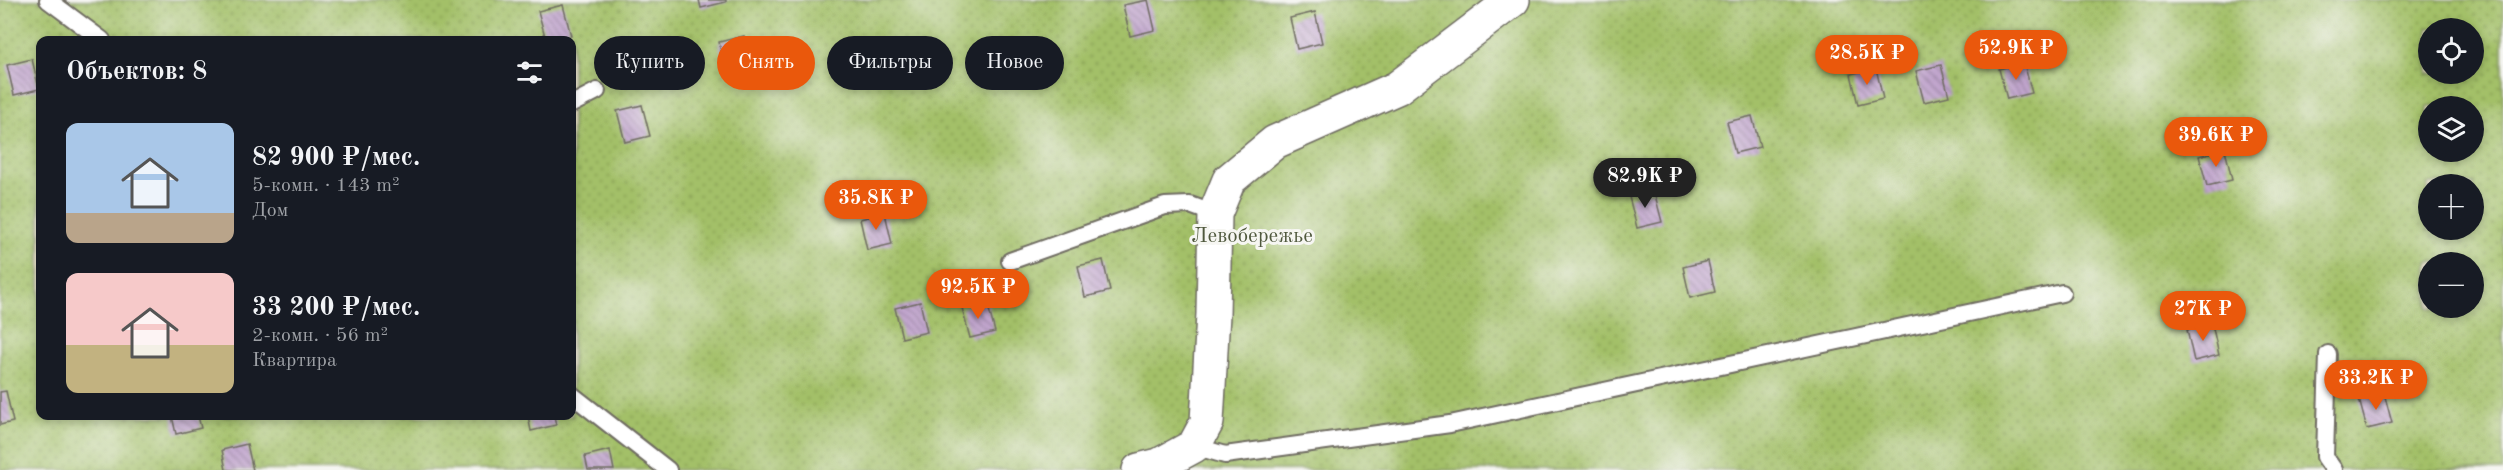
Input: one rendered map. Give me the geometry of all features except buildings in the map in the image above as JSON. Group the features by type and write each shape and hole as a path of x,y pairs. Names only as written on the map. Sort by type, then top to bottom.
{"street":[{"path":"1139,470 1159,465 1194,446 1207,422 1211,393 1215,214 1229,180 1275,142 1397,88 1513,0"}],"lane":[{"path":"48,0 97,36"},
{"path":"576,102 597,91"},
{"path":"1010,261 1165,206 1190,205 1215,214"},
{"path":"1194,446 1225,455 1449,424 2062,293"},
{"path":"2328,354 2325,457 2334,470"},
{"path":"576,399 668,470"}],"green space":[{"name":"Левобережье","path":"0,0 2503,0 2503,470 0,470"}]}
